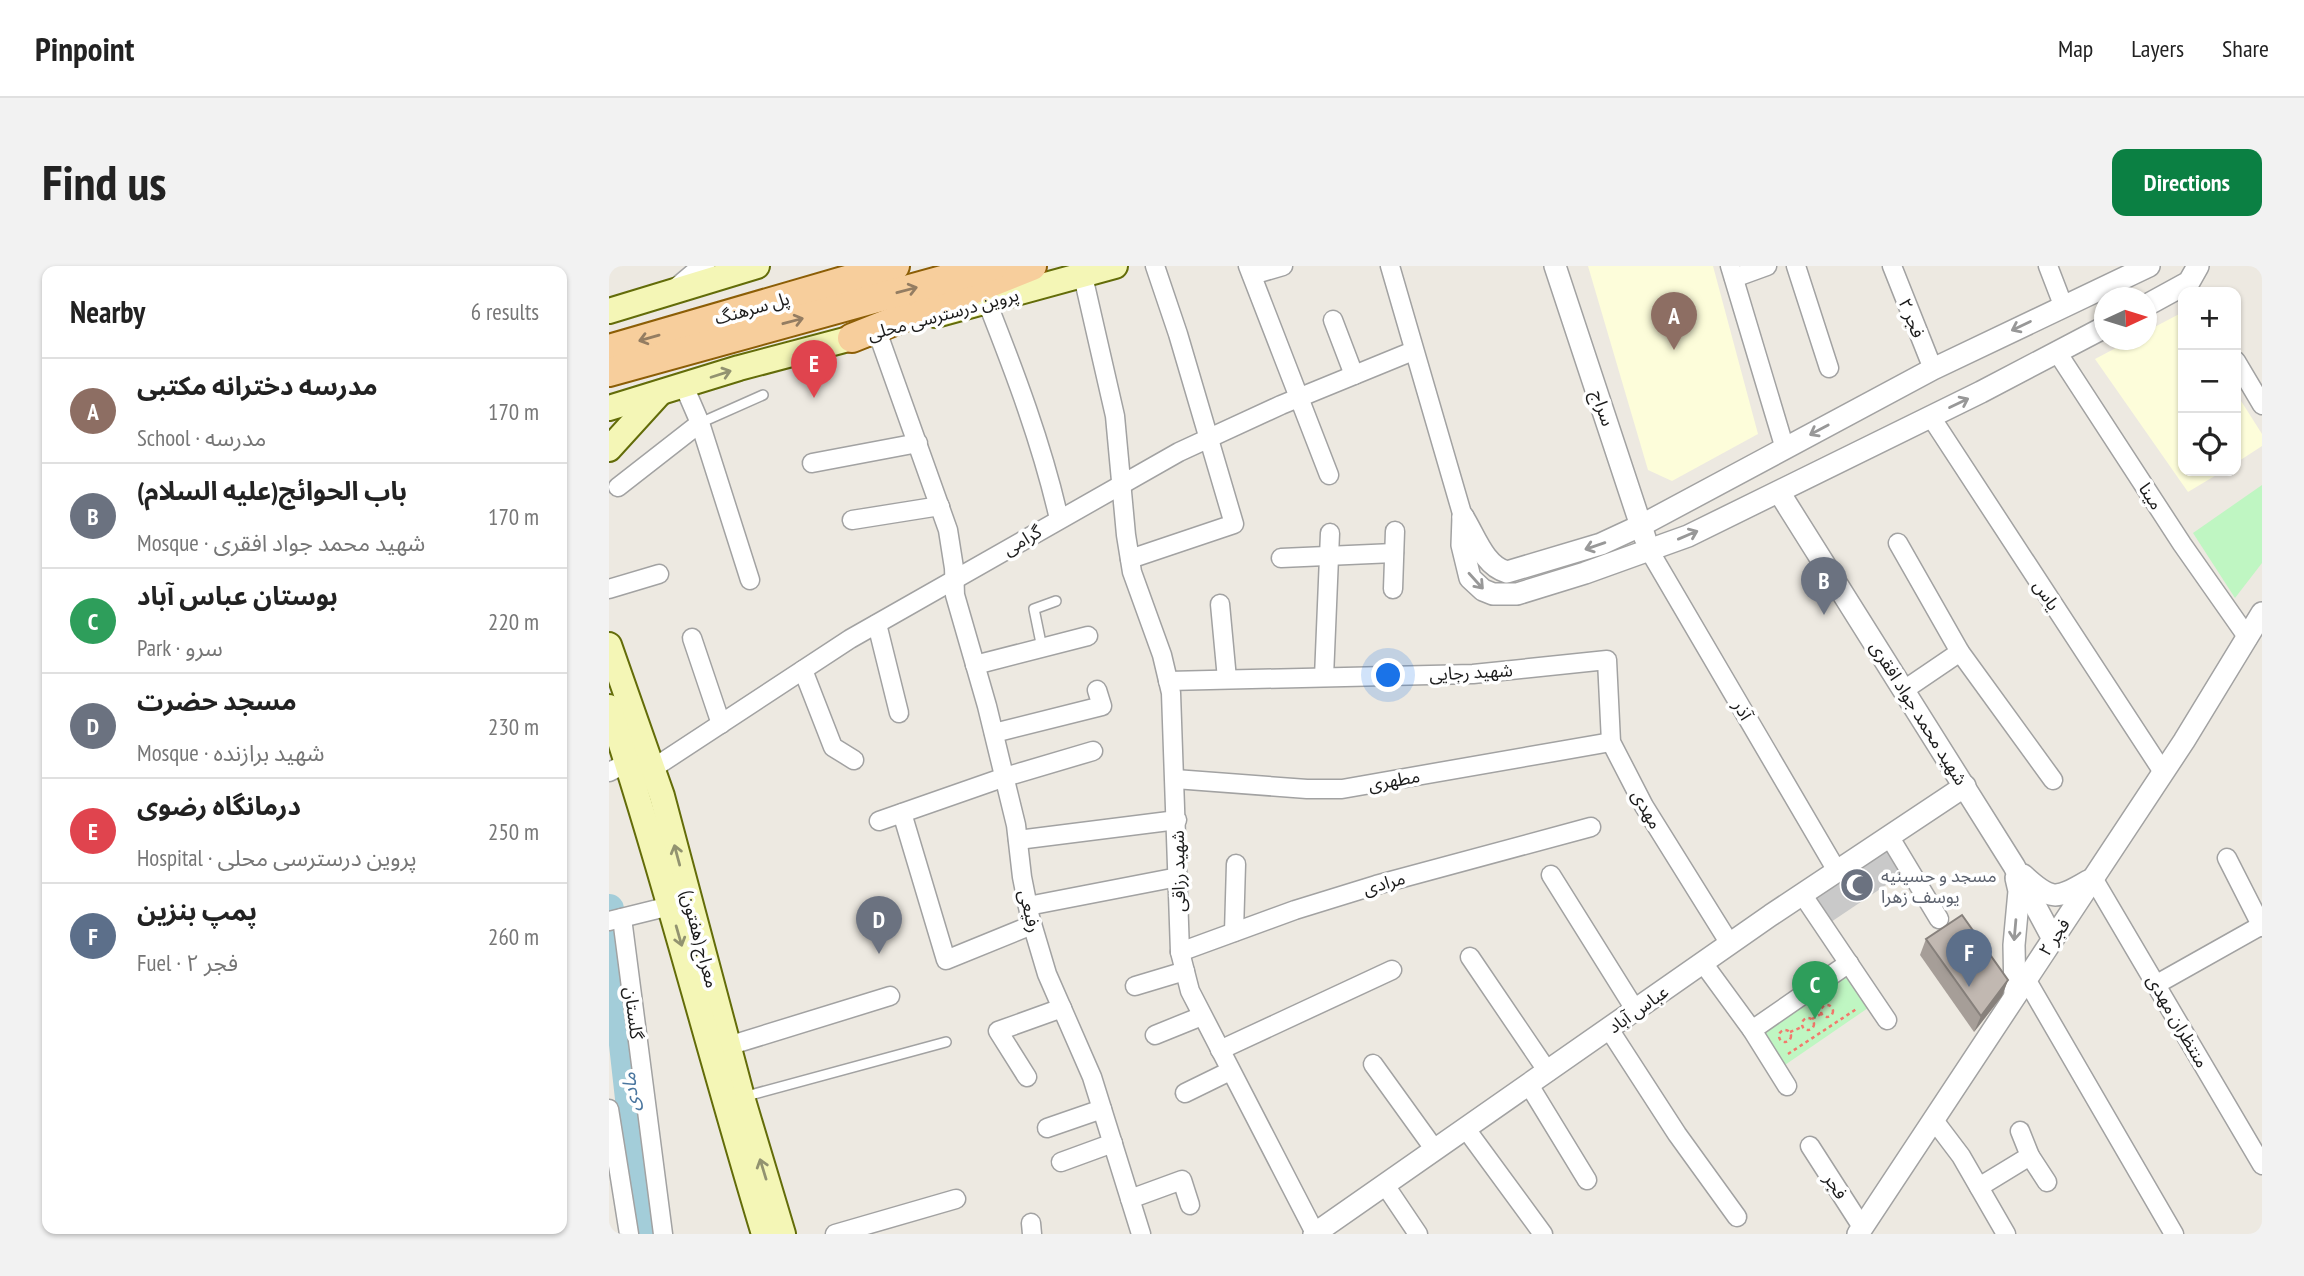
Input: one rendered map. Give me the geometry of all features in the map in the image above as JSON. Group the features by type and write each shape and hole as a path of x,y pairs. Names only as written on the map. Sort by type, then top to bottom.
{"main road":[{"path":"609,311 757,266"},
{"name":"پل سرهنگ","path":"609,372 837,297 895,266"},
{"path":"837,297 993,266"},
{"path":"865,335 1032,266"},
{"name":"پروین درسترسی محلی","path":"609,408 740,368 1115,266"},
{"name":"پل سرهنگ","path":"609,349 837,297"},
{"path":"609,402 651,396"},
{"path":"609,449 651,396"},
{"name":"معراج (هفتون)","path":"609,645 662,796 741,1097 783,1234"},
{"name":"معراج (هفتون)","path":"609,707 618,767 670,906 764,1234"}],"street":[{"path":"673,291 704,266"},
{"path":"1130,559 1234,524 1155,266"},
{"path":"1283,266 1250,270 1329,475"},
{"path":"1390,266 1463,517 1490,563 1498,570 1507,572 1601,544 1642,525 1933,369 2149,266"},
{"name":"سراج","path":"1555,266 1649,550"},
{"path":"1767,266 1732,272 1785,449"},
{"path":"1796,266 1829,368"},
{"name":"فجر ۲","path":"1892,266 1933,369"},
{"path":"2048,266 2063,305"},
{"name":"شهید رزاقی","path":"1083,276 1115,416 1130,559 1139,597 1162,655 1171,693 1179,952 1190,991 1202,1016 1314,1233"},
{"path":"2157,299 2194,280"},
{"path":"987,302 1043,453 1059,519"},
{"path":"1333,320 1353,375"},
{"path":"1463,517 1462,545 1470,578 1483,590 1493,594 1517,594 1688,536 1931,417 2094,333"},
{"name":"رفیعی","path":"865,335 918,443 948,530 955,595 1005,777 1032,925 1047,974 1092,1077 1141,1234"},
{"name":"گرامی","path":"652,769 877,624 1121,484 1207,439 1413,351"},
{"name":"مینا","path":"2057,352 2175,533 2248,638"},
{"path":"2241,369 2262,405"},
{"path":"684,386 700,423 750,580"},
{"name":"یاس","path":"1931,417 2163,772"},
{"path":"618,487 700,423"},
{"path":"813,463 918,443"},
{"name":"شهید محمد جواد افقری","path":"1779,492 1965,786 2014,866 2053,939"},
{"path":"852,520 940,506"},
{"path":"1393,589 1395,531"},
{"path":"1324,677 1330,533"},
{"path":"1898,543 1961,652 2053,780"},
{"name":"آذر","path":"1649,550 1837,871"},
{"path":"1281,558 1394,554"},
{"path":"609,589 659,574"},
{"path":"1220,604 1227,679"},
{"path":"2248,638 2262,613"},
{"path":"2248,638 2262,621"},
{"path":"877,624 899,713"},
{"path":"975,665 1088,636"},
{"path":"692,638 721,724"},
{"name":"فجر ۲","path":"1860,1230 1933,1119 1986,1028 2053,939 2248,638"},
{"path":"1904,690 1961,652"},
{"name":"شهید رجایی","path":"1168,681 1473,674 1607,660"},
{"name":"مهدی","path":"1607,660 1611,742 1644,806 1730,944"},
{"path":"803,670 833,747 853,760"},
{"path":"994,733 1102,706 1097,690"},
{"name":"مطهری","path":"1175,779 1342,789 1611,742"},
{"path":"879,821 1005,777 1093,751"},
{"name":"عباس آباد","path":"1314,1233 1802,894 1965,786"},
{"path":"902,813 946,960 1032,925"},
{"path":"1018,840 1177,820"},
{"name":"مرادی","path":"1179,952 1376,884 1591,827"},
{"path":"1889,836 1939,919"},
{"path":"2157,984 2262,926 2227,858"},
{"path":"1234,932 1236,864"},
{"path":"2014,866 2040,890 2052,897 2062,896 2093,878"},
{"path":"2014,866 2018,891 2011,996 2174,1234"},
{"path":"1551,875 1636,1011"},
{"path":"1028,906 1178,877"},
{"name":"منتظران مهدی","path":"2093,878 2262,1165"},
{"path":"1802,894 1887,1020"},
{"path":"615,919 670,906"},
{"name":"گلستان","path":"615,919 663,1234"},
{"path":"1469,957 1548,1072"},
{"path":"1703,963 1752,1030 1787,1086"},
{"path":"1752,1030 1849,963"},
{"path":"1220,1051 1392,970"},
{"path":"1135,986 1185,971"},
{"path":"728,1046 890,996"},
{"path":"1027,1077 998,1031 1062,1009"},
{"path":"1155,1035 1202,1016"},
{"path":"1609,1029 1677,1134 1737,1217"},
{"path":"1373,1063 1435,1150"},
{"path":"1185,1093 1230,1071"},
{"path":"1529,1085 1587,1180"},
{"path":"1047,1128 1102,1109"},
{"path":"609,1110 629,1234"},
{"path":"1933,1119 1961,1156 2006,1234"},
{"path":"1466,1129 1543,1234"},
{"path":"2020,1131 2030,1156 2047,1182"},
{"path":"1061,1162 1113,1143"},
{"name":"فجر","path":"1810,1146 1860,1230"},
{"path":"1979,1187 2030,1156"},
{"path":"1130,1199 1182,1180 1190,1205"},
{"path":"1385,1185 1417,1234"},
{"path":"835,1234 956,1199"}],"lane":[{"path":"700,423 763,395"},
{"path":"1042,648 1034,609 1056,601"},
{"path":"741,1097 946,1042"}],"path":[{"path":"1773,1064 1872,999"},
{"path":"1821,1014 1822,1007 1828,1005 1833,1009 1833,1015"},
{"path":"1821,1014 1827,1018 1833,1015"},
{"path":"1802,1027 1805,1018 1812,1019 1821,1014"},
{"path":"1833,1015 1839,1020"},
{"path":"1812,1019 1814,1027 1820,1033"},
{"path":"1802,1027 1808,1031 1814,1027"},
{"path":"1790,1040 1782,1042 1778,1035 1783,1030 1790,1033 1802,1027"},
{"path":"1790,1033 1794,1051"}],"shaded area":[{"path":"1588,266 1713,266 1758,434 1672,481 1648,470"},
{"path":"2178,315 2178,476 2215,476 2188,492 2095,359 2112,350 2157,350 2157,326"},
{"path":"2241,401 2262,434 2262,446 2241,460"},
{"name":"مسجد و حسینیه یوسف زهرا","path":"1885,846 1904,873 1828,924 1810,897"}],"green space":[{"path":"2262,485 2262,563 2235,598 2193,533"},
{"path":"1846,975 1868,1008 1782,1067 1760,1030"}],"building":[{"path":"1962,915 2008,980 1981,1016 1926,939"}],"waterway":[{"name":"مادی","path":"609,909 645,1234"}],"place":[{"name":"مدرسه دخترانه مکتبی","path":"1674,350"},
{"name":"درمانگاه رضوی","path":"814,398"},
{"name":"باب الحوائج(علیه السلام)","path":"1824,615"},
{"name":"مسجد و حسینیه یوسف زهرا","path":"1857,885"},
{"name":"مسجد حضرت","path":"879,954"},
{"name":"پمپ بنزین","path":"1969,987"},
{"name":"بوستان عباس آباد","path":"1815,1019"}]}
